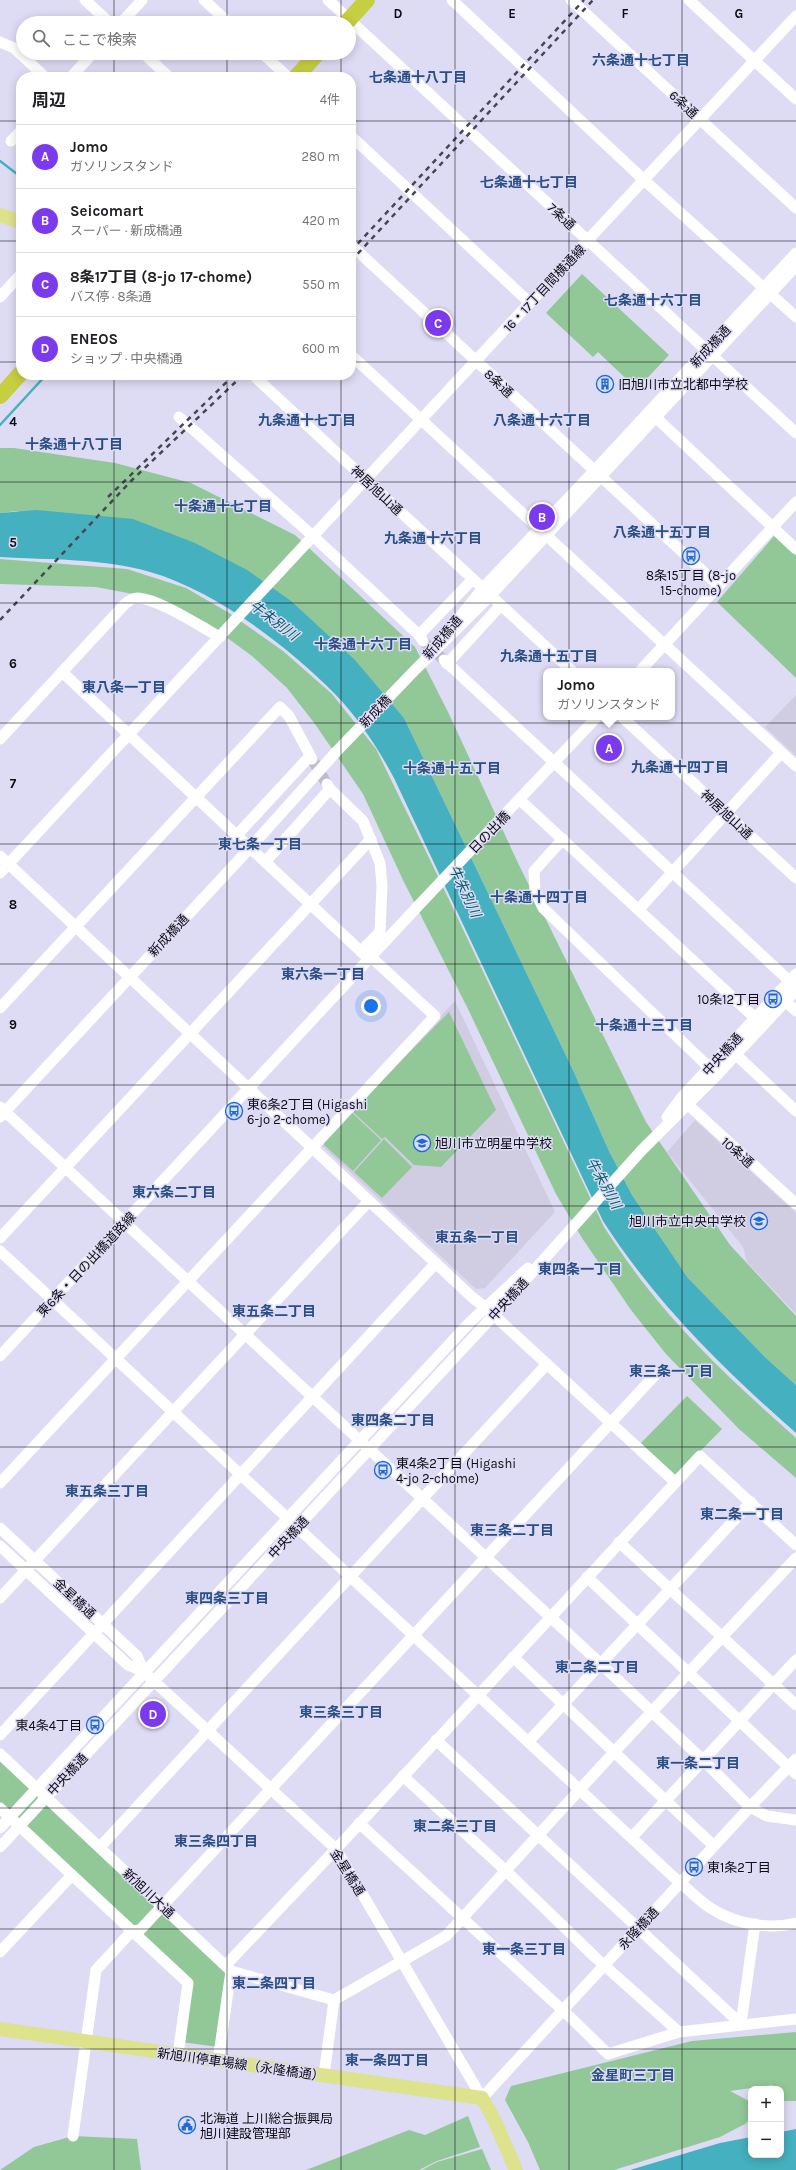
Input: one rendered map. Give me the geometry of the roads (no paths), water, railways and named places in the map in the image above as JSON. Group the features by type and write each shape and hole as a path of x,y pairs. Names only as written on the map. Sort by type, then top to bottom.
{"highway":[{"path":"353,16 367,0"},
{"path":"301,72 312,60"},
{"path":"0,396 16,378"}],"main road":[{"path":"0,215 16,220"},
{"name":"新旭川停車場線（永隆橋通）","path":"0,2029 482,2098"},
{"path":"482,2098 493,2117 516,2170"}],"street":[{"path":"85,0 102,16"},
{"path":"127,16 142,0"},
{"path":"204,0 221,16"},
{"name":"7条通","path":"328,0 343,16"},
{"path":"452,0 644,180 796,317"},
{"name":"6条通","path":"571,0 796,208"},
{"path":"689,0 796,99"},
{"name":"16・17丁目間横通線","path":"0,873 796,16"},
{"name":"7条通","path":"356,28 710,352 796,433"},
{"path":"0,42 16,50"},
{"path":"27,60 40,72"},
{"path":"75,72 86,60"},
{"path":"151,60 164,72"},
{"path":"270,60 283,72"},
{"path":"11,141 16,136"},
{"path":"356,141 530,303"},
{"name":"8条通","path":"356,250 718,585"},
{"name":"新成橋通","path":"416,669 767,290 796,253"},
{"name":"新成橋通","path":"767,290 796,266"},
{"path":"1,296 16,280"},
{"path":"356,360 796,766"},
{"name":"神居旭山通","path":"258,380 569,668"},
{"path":"653,414 796,549"},
{"path":"179,417 313,536 421,638 473,579"},
{"path":"643,668 796,502"},
{"path":"0,739 124,605 132,599 143,599 161,606 220,637"},
{"path":"501,605 445,662 794,983"},
{"name":"新成橋","path":"336,752 416,669"},
{"path":"0,1483 115,1360 187,1280 435,1016 367,956 62,672"},
{"path":"0,1008 196,796 280,708 289,716 311,757 237,835"},
{"path":"594,720 520,800 755,1018"},
{"name":"神居旭山通","path":"625,720 796,878"},
{"name":"新成橋通","path":"2,1112 250,848 336,752"},
{"path":"639,909 781,753"},
{"path":"266,861 328,787 363,821 380,863 382,885 380,932 367,956"},
{"name":"日の出橋","path":"418,907 520,800"},
{"path":"0,1238 371,839"},
{"path":"563,839 534,871 535,891 543,908 714,1071"},
{"path":"0,856 191,1032 369,1201 494,1314 675,1482"},
{"name":"東6条・日の出橋道路線","path":"0,1356 249,1088 367,956 418,907"},
{"name":"中央橋通","path":"732,1051 755,1018 794,983"},
{"name":"中央橋通","path":"0,1847 494,1314 684,1102 732,1051 786,1002 794,983"},
{"path":"786,1002 796,1011"},
{"path":"732,1051 796,1111"},
{"name":"10条通","path":"684,1102 796,1204"},
{"path":"2,1112 66,1166 312,1397 602,1665 703,1760 750,1807 767,1816 796,1820"},
{"path":"0,1598 369,1201"},
{"name":"中央橋通","path":"0,1828 485,1306 577,1223"},
{"path":"0,1251 115,1360 174,1412 680,1883 710,1908 736,1921 785,1926 796,1923"},
{"path":"0,1735 436,1263"},
{"path":"100,1847 547,1364"},
{"path":"73,2136 96,1970 132,1931 140,1930 657,1374"},
{"path":"218,2061 228,1968 359,1823 700,1456 796,1545"},
{"path":"529,1741 602,1665 751,1502"},
{"name":"金星橋通","path":"0,1528 137,1656 144,1672"},
{"path":"619,1542 796,1705"},
{"name":"金星橋通","path":"0,1546 128,1665 144,1672 154,1681 336,1849 482,2098"},
{"path":"228,1968 334,2000 446,1936 615,1751 796,1558"},
{"path":"587,1577 740,1720 794,1767"},
{"path":"513,1657 563,1705 615,1751 714,1846"},
{"path":"632,1837 796,1660"},
{"path":"436,1740 741,2024"},
{"name":"新旭川大通","path":"0,1754 228,1968"},
{"name":"永隆橋通","path":"482,2098 750,1807 794,1767"},
{"path":"403,1776 506,1870 604,1965 679,2032"},
{"path":"0,1808 188,1983 178,2055"},
{"path":"359,1823 608,2054 679,2032 796,2019"},
{"path":"0,1952 72,1875"},
{"path":"741,2024 755,1924"},
{"path":"324,2075 334,2000"}],"water":[{"name":"牛朱別川","path":"37,510 133,519 195,543 247,570 291,601 355,660 404,718 572,1068 609,1151 632,1195 688,1278 766,1358 796,1385 796,1433 742,1384 668,1307 623,1251 603,1221 394,778 375,745 352,713 316,676 273,639 225,606 174,580 132,567 114,564 76,560 0,557 0,513"},
{"path":"796,2129 796,2170 630,2170 720,2143 748,2138 748,2158 784,2158 784,2131"}],"waterway":[{"path":"0,161 16,173"},
{"path":"0,425 41,380"}],"tunnel":[{"path":"423,641 444,660"},
{"path":"312,759 327,784"}],"railway":[{"path":"356,246 584,0"},
{"path":"356,256 593,0"},
{"path":"108,497 229,380"},
{"path":"0,620 131,481 238,380"}],"place":[{"name":"8条17丁目 (8-jo 17-chome)","path":"438,323"},
{"name":"旧旭川市立北都中学校","path":"605,384"},
{"name":"Seicomart","path":"542,517"},
{"name":"8条15丁目 (8-jo 15-chome)","path":"691,556"},
{"name":"Jomo","path":"609,748"},
{"name":"10条12丁目","path":"773,999"},
{"name":"東6条2丁目 (Higashi 6-jo 2-chome)","path":"234,1111"},
{"name":"旭川市立明星中学校","path":"422,1143"},
{"name":"旭川市立中央中学校","path":"759,1221"},
{"name":"東4条2丁目 (Higashi 4-jo 2-chome)","path":"383,1470"},
{"name":"ENEOS","path":"153,1714"},
{"name":"東4条4丁目","path":"95,1725"},
{"name":"東1条2丁目","path":"694,1867"},
{"name":"北海道 上川総合振興局 旭川建設管理部","path":"187,2125"}],"district":[{"name":"六条通十七丁目","path":"641,60"},
{"name":"七条通十八丁目","path":"418,77"},
{"name":"七条通十七丁目","path":"529,182"},
{"name":"七条通十六丁目","path":"653,300"},
{"name":"九条通十七丁目","path":"307,420"},
{"name":"八条通十六丁目","path":"542,420"},
{"name":"十条通十八丁目","path":"74,444"},
{"name":"十条通十七丁目","path":"223,506"},
{"name":"八条通十五丁目","path":"662,532"},
{"name":"九条通十六丁目","path":"433,538"},
{"name":"十条通十六丁目","path":"363,644"},
{"name":"九条通十五丁目","path":"549,656"},
{"name":"東八条一丁目","path":"124,687"},
{"name":"九条通十四丁目","path":"680,767"},
{"name":"十条通十五丁目","path":"452,768"},
{"name":"東七条一丁目","path":"260,844"},
{"name":"十条通十四丁目","path":"539,897"},
{"name":"東六条一丁目","path":"323,974"},
{"name":"十条通十三丁目","path":"644,1025"},
{"name":"東六条二丁目","path":"174,1192"},
{"name":"東五条一丁目","path":"477,1237"},
{"name":"東四条一丁目","path":"580,1269"},
{"name":"東五条二丁目","path":"274,1311"},
{"name":"東三条一丁目","path":"671,1371"},
{"name":"東四条二丁目","path":"393,1420"},
{"name":"東五条三丁目","path":"107,1491"},
{"name":"東二条一丁目","path":"742,1514"},
{"name":"東三条二丁目","path":"512,1530"},
{"name":"東四条三丁目","path":"227,1598"},
{"name":"東二条二丁目","path":"597,1667"},
{"name":"東三条三丁目","path":"341,1712"},
{"name":"東一条二丁目","path":"698,1763"},
{"name":"東二条三丁目","path":"455,1826"},
{"name":"東三条四丁目","path":"216,1841"},
{"name":"東一条三丁目","path":"524,1949"},
{"name":"東二条四丁目","path":"274,1983"},
{"name":"東一条四丁目","path":"387,2060"},
{"name":"金星町三丁目","path":"633,2075"}]}
